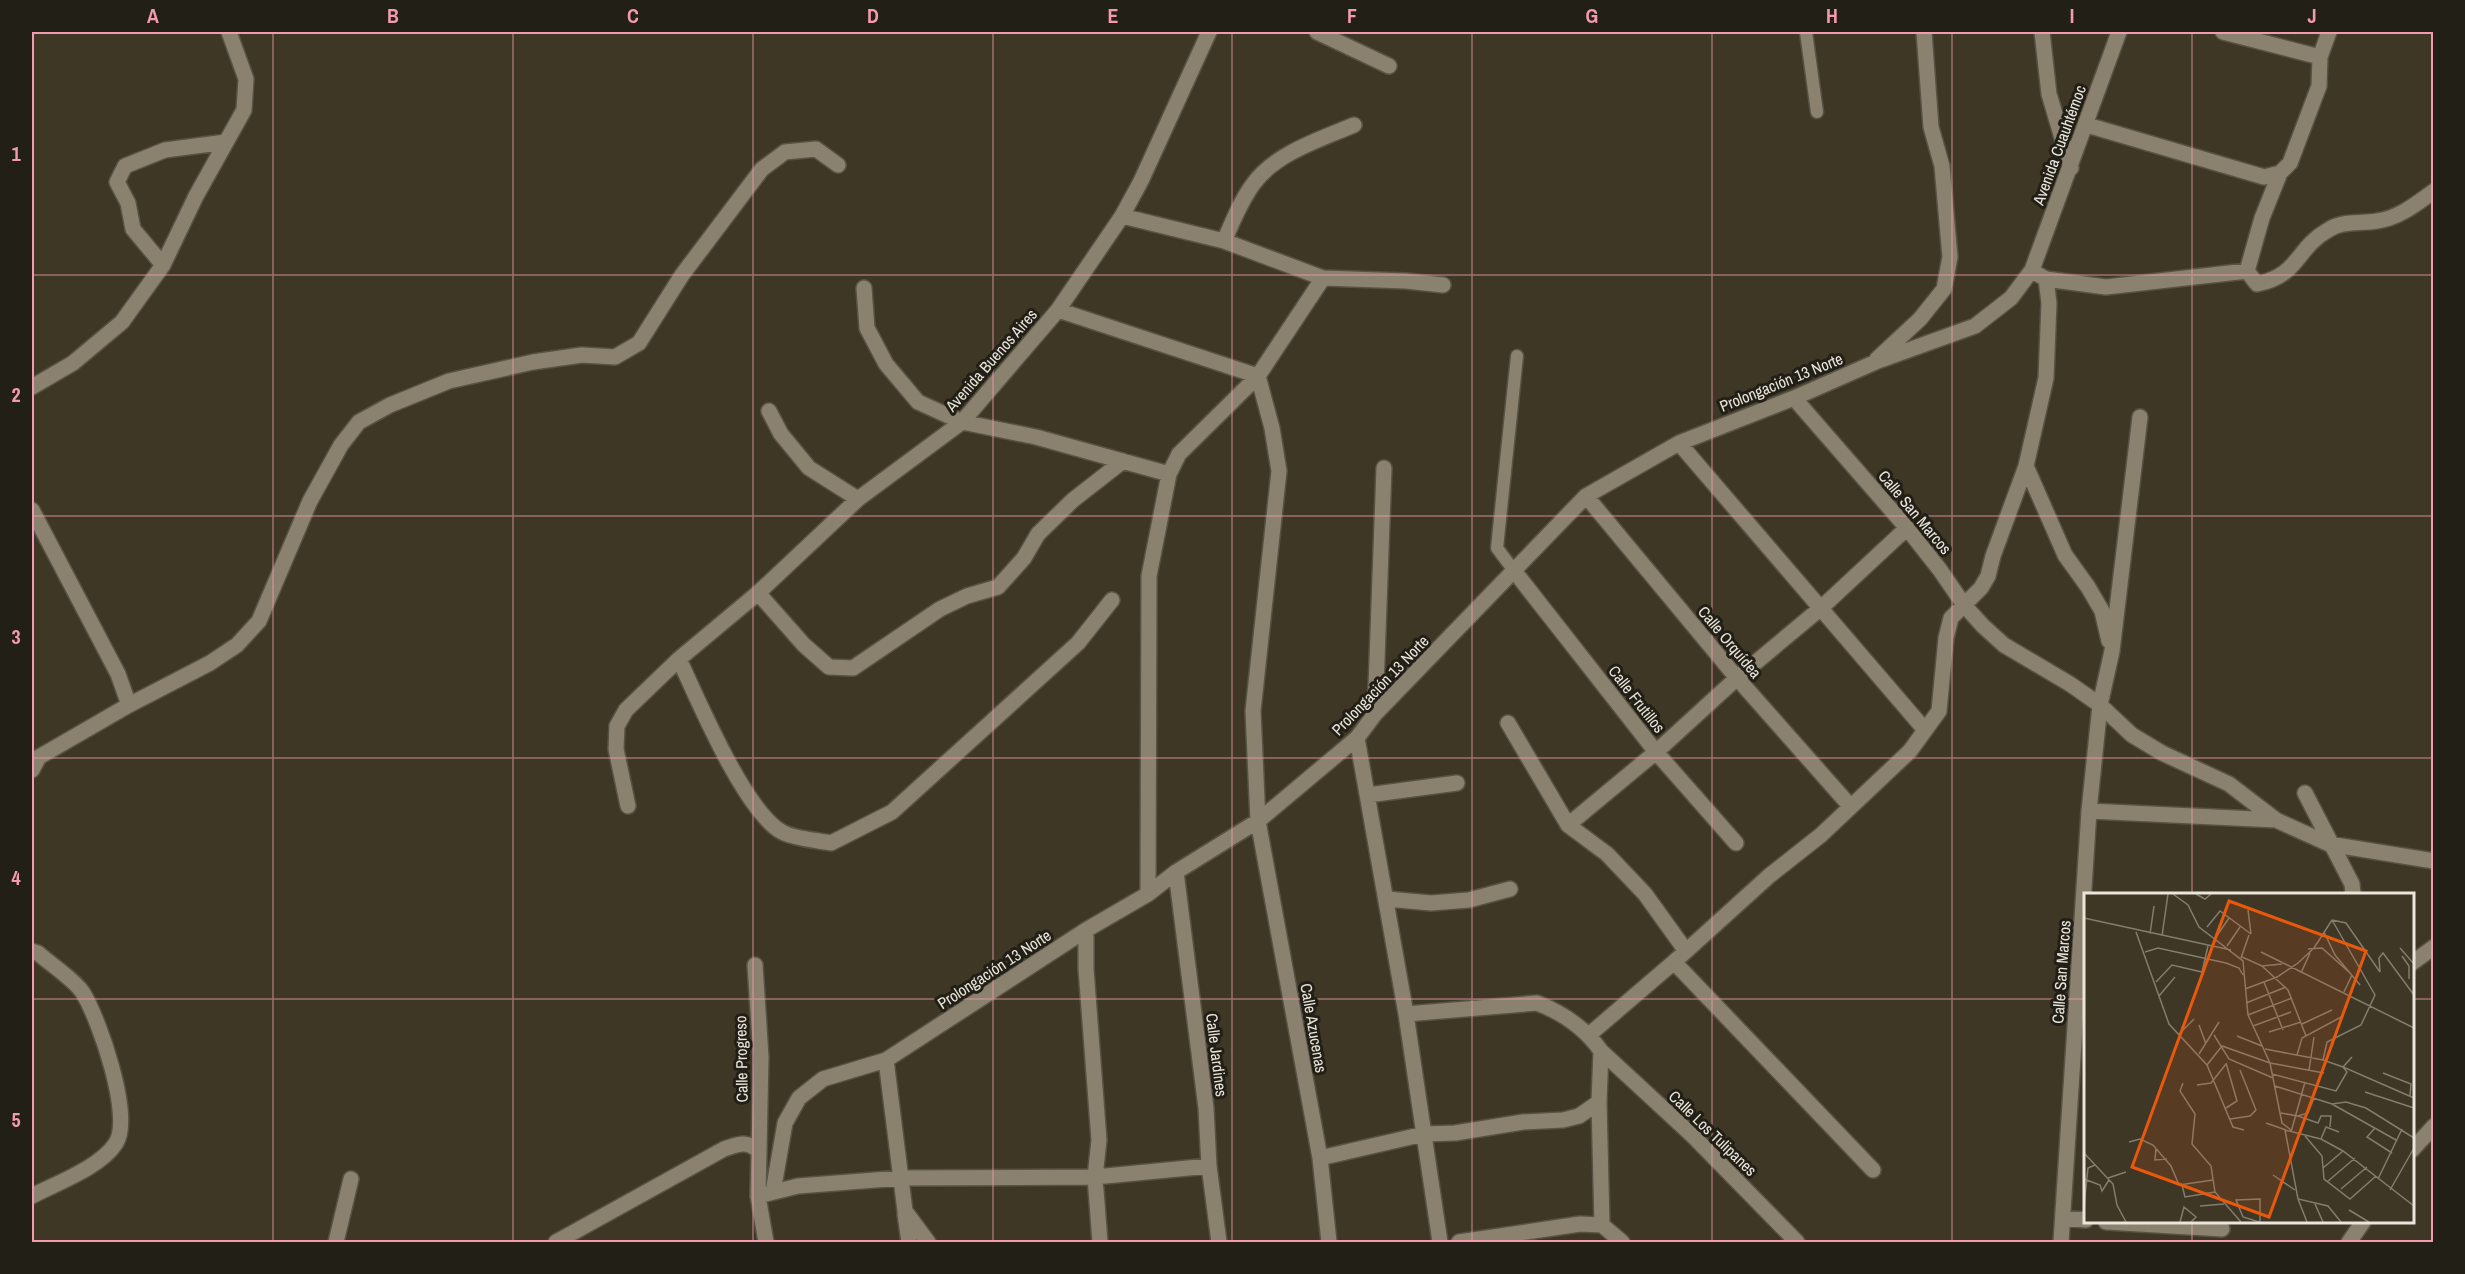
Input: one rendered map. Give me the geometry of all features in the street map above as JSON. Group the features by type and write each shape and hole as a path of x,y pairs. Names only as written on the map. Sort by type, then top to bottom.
{"street":[{"path":"32,387 72,363 122,322 163,265 196,196 244,110 246,79 229,32"},
{"name":"Avenida Buenos Aires","path":"628,806 616,749 617,726 626,710 679,660 758,593 858,498 963,422 1058,310 1122,216 1141,181 1209,32"},
{"path":"1317,32 1389,66"},
{"path":"1871,364 1920,319 1944,289 1950,257 1942,166 1930,127 1924,32"},
{"path":"2042,32 2049,94 2071,168"},
{"name":"Avenida Cuauhtémoc","path":"2032,270 2119,32"},
{"path":"2223,32 2320,57"},
{"path":"2247,271 2262,218 2280,173 2290,163 2319,86 2320,57 2330,32"},
{"path":"2087,124 2264,177 2280,173"},
{"path":"1224,241 1240,206 1255,181 1288,153 1354,125"},
{"path":"163,265 134,229 128,203 117,182 125,165 165,150 226,142"},
{"path":"34,757 210,663 237,645 259,621 310,501 341,446 359,422 390,405 448,381 533,362 582,355 615,357 639,343 682,276 762,169 785,152 816,149 838,165"},
{"path":"2247,271 2257,284 2273,281 2289,271 2312,241 2330,228 2353,222 2378,221 2406,212 2433,191"},
{"path":"1122,216 1224,241 1323,278 1406,281 1443,285"},
{"path":"2032,270 2046,279 2106,287 2247,271"},
{"name":"Prolongación 13 Norte","path":"765,1194 785,1123 799,1098 824,1079 886,1060 1086,930 1148,894 1176,872 1258,821 1357,738 1375,714 1515,572 1586,496 1679,443 1794,398 1871,364 1975,326 2011,298 2032,270"},
{"path":"1148,894 1149,576 1169,474 1179,454 1258,376 1323,278"},
{"path":"1406,1014 1537,1003 1556,1011 1590,1034 1769,876 1821,835 1910,751 1940,711 1946,638 1951,618 1981,588 1988,576 1993,556 2026,466 2046,378 2049,303 2046,279"},
{"path":"864,288 867,328 886,364 918,402 963,422 1036,437 1169,474"},
{"path":"1058,310 1258,376"},
{"name":"Calle Azucenas","path":"1258,376 1272,428 1279,471 1253,711 1258,821 1320,1158 1329,1242"},
{"name":"Calle San Marcos","path":"1794,398 1907,528 1964,605 1983,626 2004,645 2046,668 2100,705"},
{"path":"769,411 781,434 809,468 858,498"},
{"name":"Calle San Marcos","path":"2061,1242 2089,811 2100,705 2112,651 2140,417"},
{"path":"1679,443 1925,730"},
{"path":"758,593 804,645 829,667 853,668 940,609 967,596 998,587 1024,558 1038,534 1073,500 1123,461"},
{"path":"2026,466 2065,555 2102,611 2112,651"},
{"path":"1375,714 1384,468"},
{"name":"Calle Orquídea","path":"1586,496 1737,678 1851,807"},
{"path":"32,510 118,674 129,705"},
{"path":"1568,825 1656,752 1737,678 1821,608 1907,528"},
{"name":"Calle Frutillos","path":"1515,572 1656,752 1736,843"},
{"path":"679,660 732,770 764,817 782,832 831,843 892,812 1078,643 1112,600"},
{"path":"2100,705 2132,735 2162,753 2229,784 2276,820 2329,844 2433,861"},
{"path":"1508,723 1568,825 1607,854 1645,894 1686,951"},
{"path":"1357,738 1406,1014 1440,1242"},
{"path":"1368,795 1457,783"},
{"path":"2305,793 2329,844 2352,884 2353,893"},
{"path":"2089,811 2276,820"},
{"name":"Calle Jardines","path":"1176,872 1206,1108 1209,1166 1219,1242"},
{"path":"1387,899 1431,903 1468,900 1510,889"},
{"path":"1086,930 1086,969 1099,1140 1095,1177 1100,1242"},
{"path":"2414,961 2433,947"},
{"path":"32,951 38,953 82,992 113,1067 122,1115 118,1140 107,1156 32,1196"},
{"path":"1674,962 1873,1170"},
{"name":"Calle Progreso","path":"755,965 761,1057 759,1151 765,1194"},
{"name":"Calle Los Tulipanes","path":"1590,1034 1601,1051 1693,1136 1797,1242"},
{"path":"1601,1051 1599,1102 1602,1225"},
{"path":"886,1060 909,1242"},
{"path":"1320,1158 1424,1134 1455,1133 1523,1122 1563,1120 1579,1116 1599,1102"},
{"path":"2414,1148 2433,1126"},
{"path":"556,1242 724,1149 740,1144 751,1144 759,1151"},
{"path":"766,1242 762,1220 765,1194 798,1186 901,1178 1095,1177 1209,1166"},
{"path":"336,1242 351,1179"},
{"path":"905,1210 928,1242"},
{"path":"2064,1218 2084,1220"},
{"path":"2186,1223 2226,1224"},
{"path":"2349,1242 2362,1223"},
{"path":"1459,1242 1580,1224 1602,1225 1622,1242"},
{"path":"2214,1242 2226,1224"}],"lane":[{"path":"1806,32 1817,112"},
{"path":"1515,572 1497,548 1517,356"}]}
